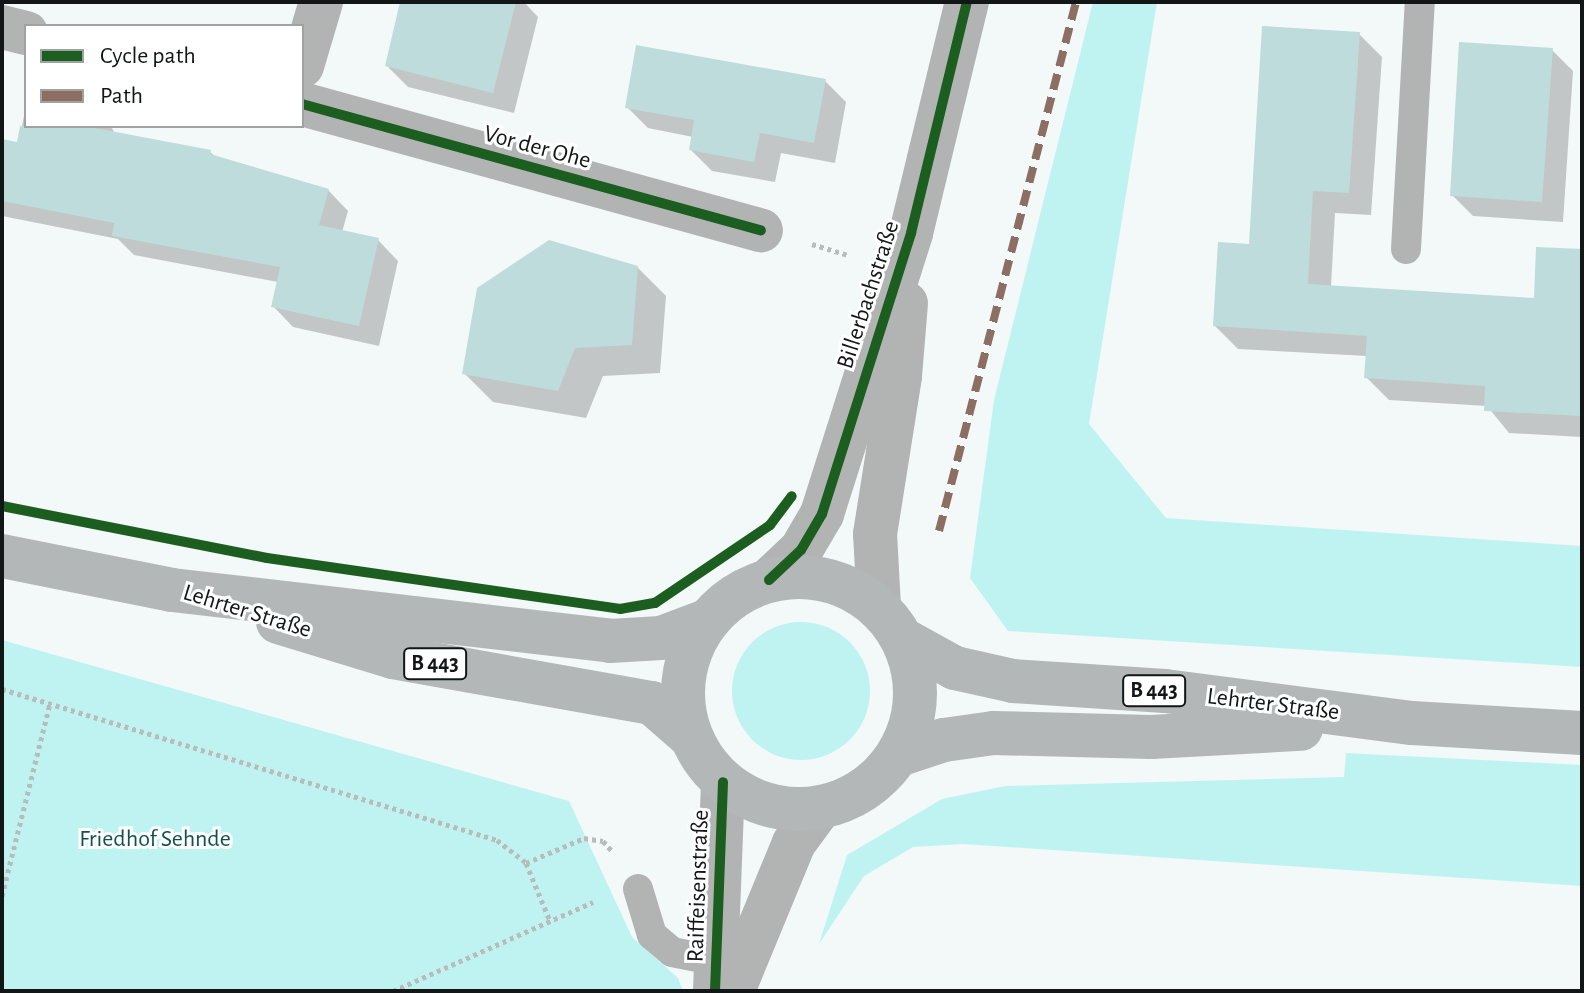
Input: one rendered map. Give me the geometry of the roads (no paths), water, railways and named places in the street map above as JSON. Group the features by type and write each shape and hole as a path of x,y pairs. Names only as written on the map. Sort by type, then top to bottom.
{"main road":[{"name":"B 443","path":"2,556 172,590"},
{"path":"808,576 846,586 891,624 915,678 914,718 898,755 878,781 851,799 819,809 784,810 751,800 723,782 691,737 683,707 684,676 709,620 747,589 769,580 808,576"},
{"name":"Lehrter Straße","path":"172,590 610,641 661,638 709,620"},
{"name":"Lehrter Straße","path":"172,590 393,657 652,703 691,737"},
{"name":"Lehrter Straße","path":"891,624 955,668 1013,681 1165,691 1412,723 1582,733"},
{"name":"Lehrter Straße","path":"898,755 944,740 994,733 1151,737 1412,723"}],"street":[{"path":"304,59 321,2"},
{"name":"Billerbachstraße","path":"769,580 801,550 822,514 911,233 967,2"},
{"path":"2,27 24,32"},
{"name":"Vor der Ohe","path":"304,105 761,230"},
{"name":"Billerbachstraße","path":"891,624 875,534 900,376 911,233"},
{"name":"Raiffeisenstraße","path":"721,981 723,782"},
{"name":"Raiffeisenstraße","path":"721,981 794,843 819,809"}],"lane":[{"path":"1406,249 1420,2"},
{"path":"638,889 652,935 672,952 721,981"}],"park label":[{"name":"Friedhof Sehnde","path":"155,840"}]}
